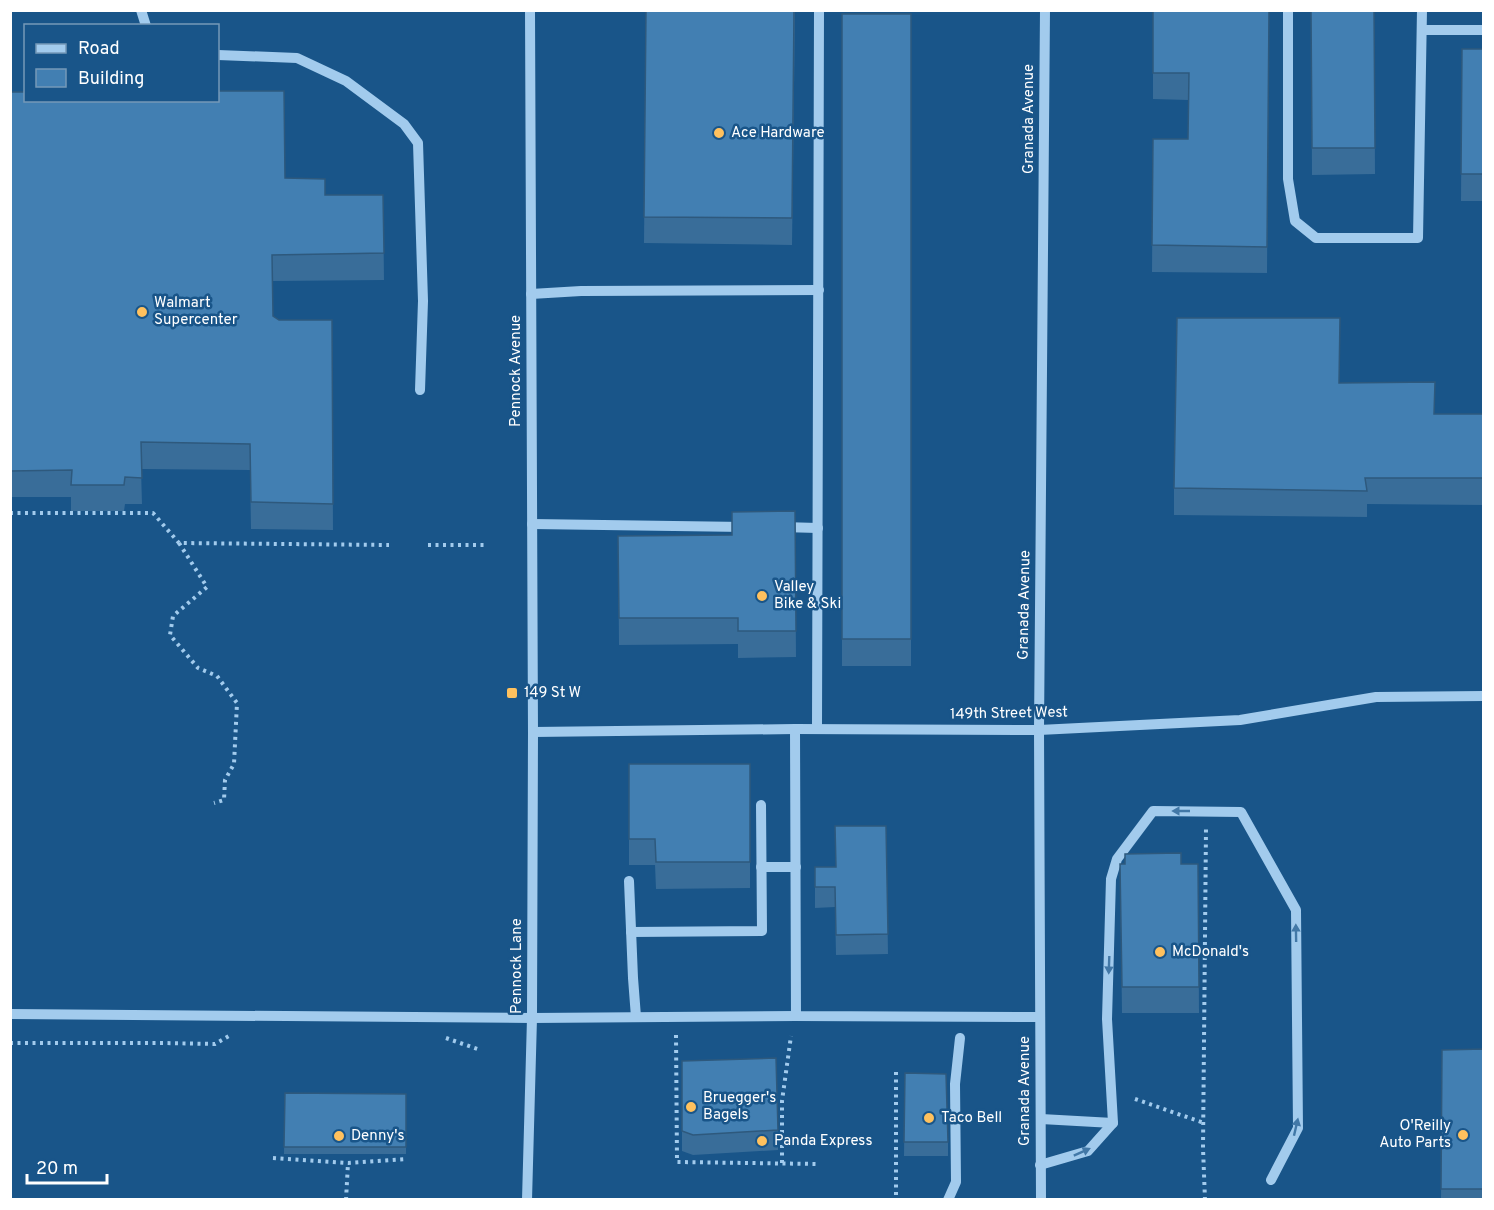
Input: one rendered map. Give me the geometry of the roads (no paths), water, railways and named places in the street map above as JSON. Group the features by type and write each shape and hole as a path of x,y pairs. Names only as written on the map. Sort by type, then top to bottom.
{"street":[{"name":"Pennock Avenue","path":"530,10 533,732"},
{"path":"817,729 819,10"},
{"name":"Granada Avenue","path":"1041,1200 1039,730 1045,10"},
{"path":"1288,10 1288,179 1295,221 1316,238 1418,238 1422,10"},
{"path":"1422,30 1484,30"},
{"path":"219,55 297,58 346,81 404,124 418,143 423,301 420,390"},
{"path":"531,294 581,291 819,290"},
{"path":"532,524 758,527"},
{"path":"770,527 818,528"},
{"name":"149th Street West","path":"533,732 795,729 1039,730 1240,720 1376,697 1484,696"},
{"path":"795,729 796,1016"},
{"name":"Pennock Lane","path":"527,1200 532,1018 533,732"},
{"path":"631,932 762,931 761,805"},
{"path":"1040,1165 1088,1151 1113,1123 1107,1019 1111,879 1118,859 1153,811 1240,812 1296,910 1298,1128 1271,1180"},
{"path":"761,867 796,867"},
{"path":"628,881 636,1017"},
{"path":"10,1014 532,1018 1040,1017"},
{"path":"948,1200 956,1182 955,1083 960,1038"},
{"path":"1041,1119 1113,1123"}],"place":[{"name":"Ace Hardware","path":"719,133"},
{"name":"Walmart Supercenter","path":"142,312"},
{"name":"Valley Bike & Ski","path":"762,596"},
{"name":"149 St W","path":"512,693"},
{"name":"McDonald's","path":"1160,952"},
{"name":"Bruegger's Bagels","path":"691,1107"},
{"name":"Taco Bell","path":"929,1118"},
{"name":"O'Reilly Auto Parts","path":"1463,1135"},
{"name":"Denny's","path":"339,1136"},
{"name":"Panda Express","path":"762,1141"}]}
